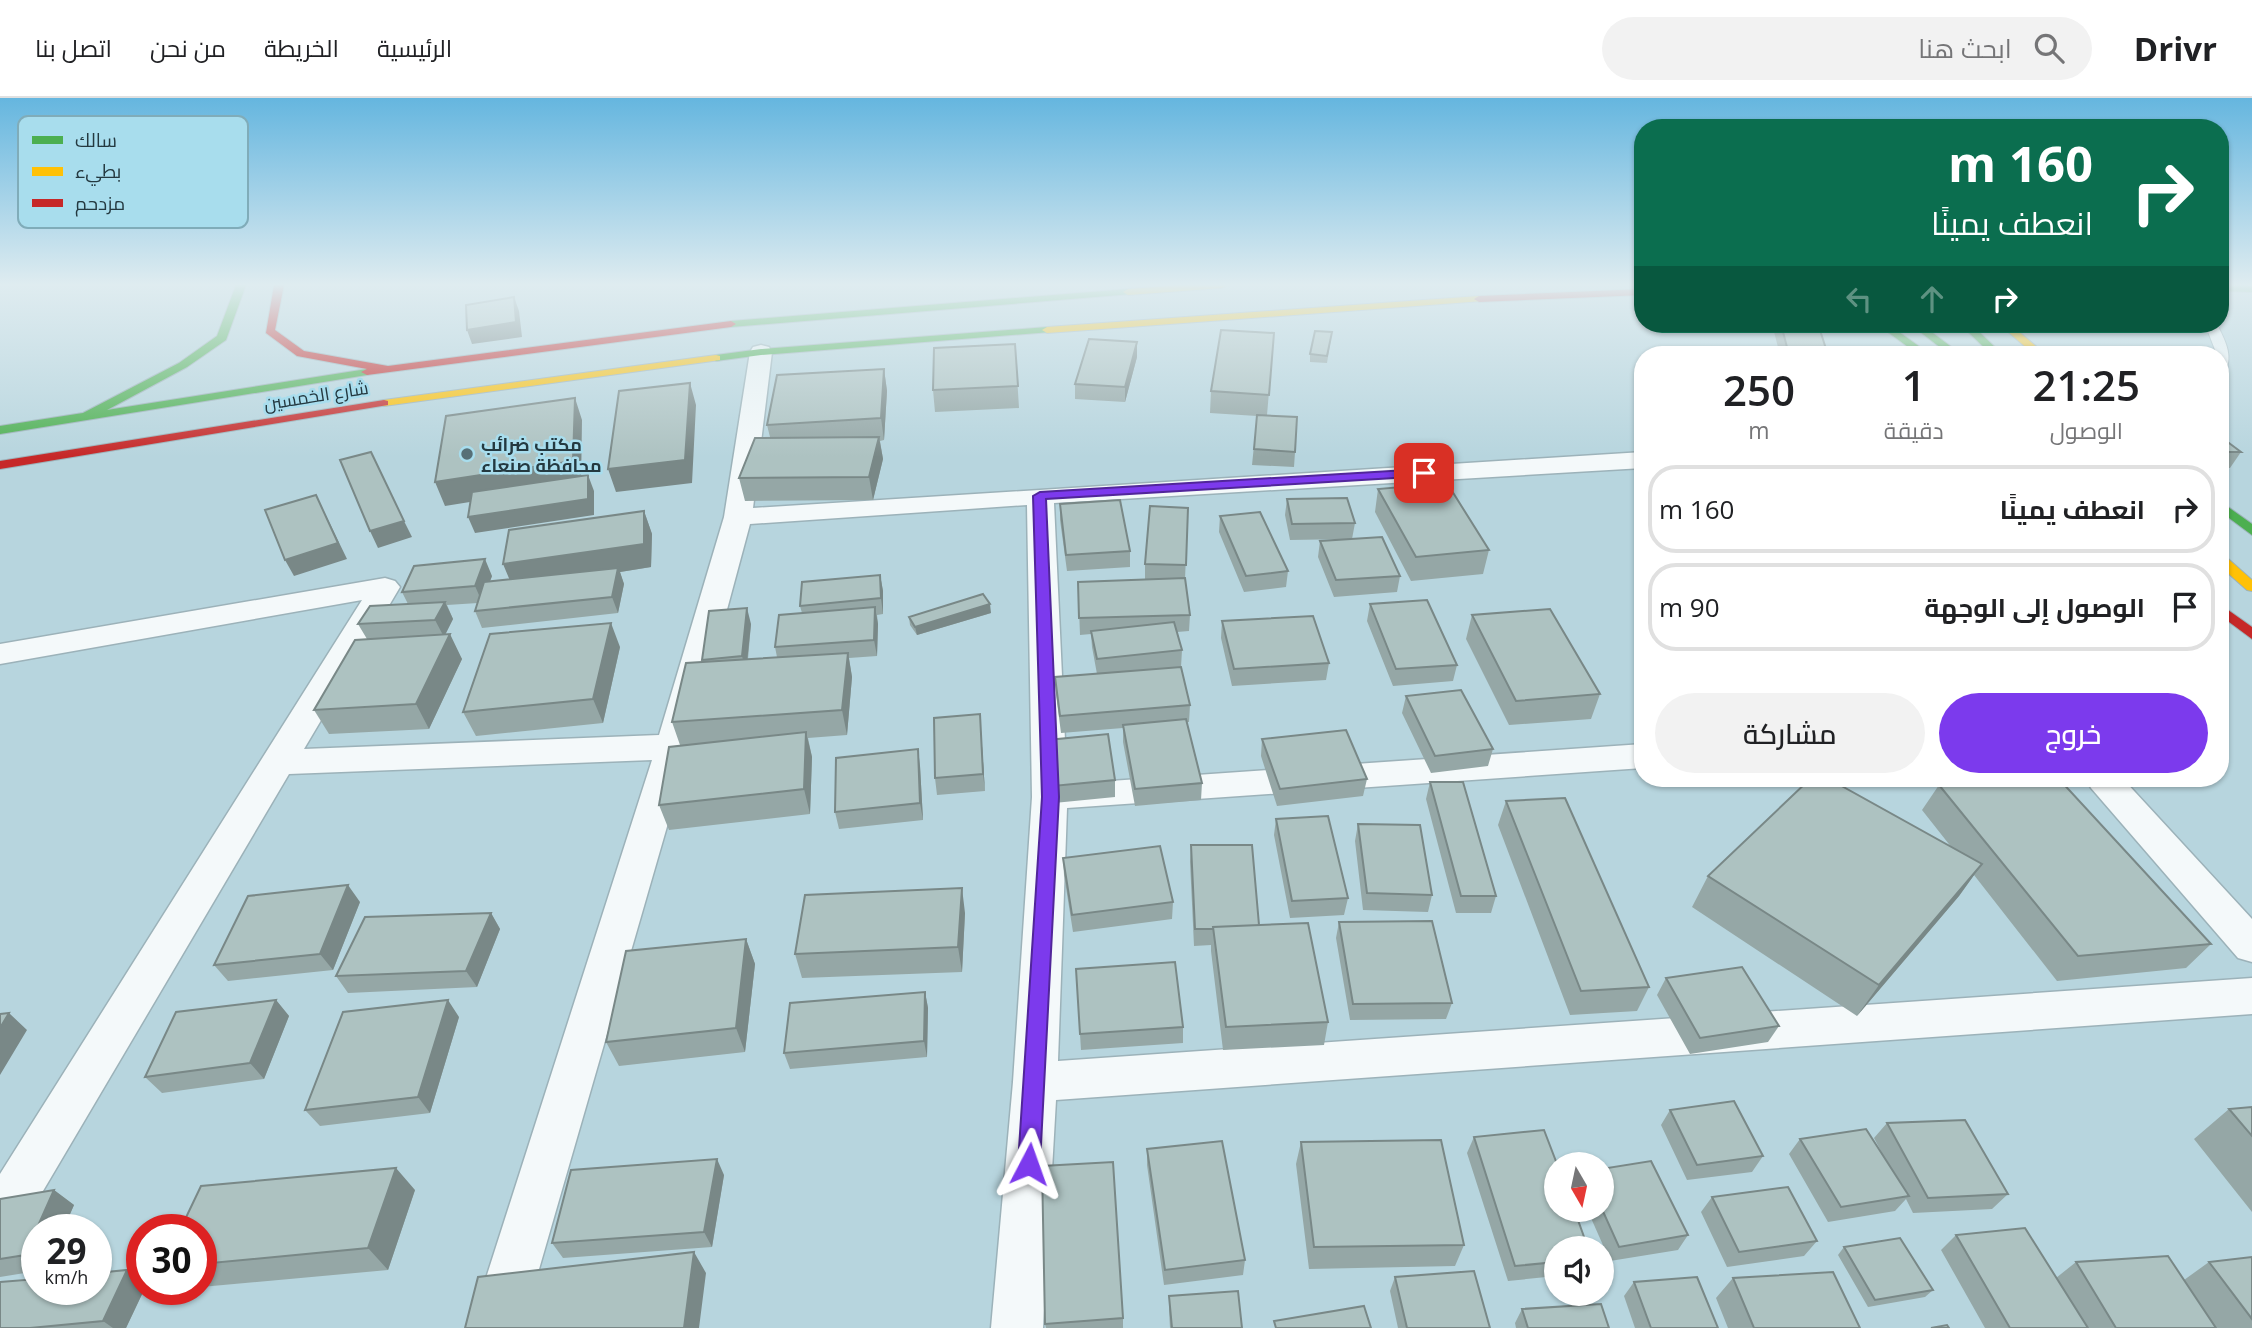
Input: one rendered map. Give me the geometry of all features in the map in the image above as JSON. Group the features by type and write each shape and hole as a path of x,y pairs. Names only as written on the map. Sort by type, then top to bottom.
{"main road":[{"path":"88,415 225,342"},
{"path":"285,342 301,354 387,369"},
{"name":"شارع الخمسين","path":"0,430 387,369 591,342"},
{"name":"شارع الخمسين","path":"0,466 409,399 761,352 884,342"},
{"path":"2229,512 2252,531"},
{"path":"2229,567 2252,587"},
{"path":"2229,615 2252,634"}],"street":[{"path":"496,1328 673,747 738,517 761,352"},
{"path":"738,517 1634,461"},
{"path":"1017,1328 1035,1082 1050,797 1040,496"},
{"path":"0,681 15,652 385,587 0,1218"},
{"path":"278,762 673,747"},
{"path":"1050,797 1634,758"},
{"path":"2110,787 2252,946"},
{"path":"1035,1082 2252,996"}],"building":[{"path":"1088,342 1137,342 1125,387 1075,384"},
{"path":"1219,342 1273,342 1269,395 1211,391"},
{"path":"1313,342 1330,342 1327,356 1310,354"},
{"path":"1786,342 1824,342 1825,346 1787,346"},
{"path":"1015,344 1018,386 933,390 934,348"},
{"path":"884,369 881,418 767,425 777,375"},
{"path":"690,383 685,460 608,469 619,391"},
{"path":"575,398 573,461 435,482 446,416"},
{"path":"1257,415 1297,417 1295,452 1254,449"},
{"path":"879,437 869,477 739,478 755,438"},
{"path":"2229,443 2241,452 2229,452"},
{"path":"371,452 404,521 370,531 340,460"},
{"path":"588,475 588,499 468,517 472,492"},
{"path":"1447,483 1489,550 1416,557 1378,489"},
{"path":"316,495 338,543 285,560 265,510"},
{"path":"1347,498 1355,523 1292,524 1287,499"},
{"path":"1120,500 1130,551 1066,555 1060,504"},
{"path":"1150,506 1188,508 1186,565 1145,564"},
{"path":"644,511 644,544 503,564 509,530"},
{"path":"1260,512 1288,571 1246,576 1220,516"},
{"path":"1382,537 1400,576 1336,580 1320,541"},
{"path":"485,559 475,586 402,592 414,566"},
{"path":"618,568 612,597 475,611 484,582"},
{"path":"880,575 881,598 800,606 802,582"},
{"path":"1185,578 1190,615 1079,618 1078,582"},
{"path":"983,594 990,604 915,627 909,617"},
{"path":"1427,600 1457,665 1396,669 1370,604"},
{"path":"445,602 435,620 358,624 370,606"},
{"path":"875,607 874,640 775,647 779,615"},
{"path":"747,608 742,656 702,660 709,611"},
{"path":"1550,609 1600,694 1516,701 1472,615"},
{"path":"1313,616 1329,663 1234,669 1222,621"},
{"path":"1174,622 1182,650 1097,659 1091,631"},
{"path":"611,623 593,699 463,712 490,634"},
{"path":"450,634 416,704 314,710 355,640"},
{"path":"848,653 842,710 672,722 686,663"},
{"path":"1181,667 1190,705 1060,716 1055,677"},
{"path":"1461,690 1493,749 1435,756 1406,696"},
{"path":"980,714 983,774 935,778 934,718"},
{"path":"1186,719 1202,783 1135,789 1123,725"},
{"path":"1346,730 1367,779 1280,789 1262,739"},
{"path":"806,732 804,789 659,805 669,747"},
{"path":"1108,734 1115,780 1053,786 1048,740"},
{"path":"918,749 920,803 835,812 836,758"},
{"path":"1430,782 1463,782 1496,896 1461,896"},
{"path":"1802,787 1843,787 1982,864 1879,985 1708,876"},
{"path":"1941,787 2066,787 2211,944 2078,956"},
{"path":"1565,798 1649,987 1581,991 1506,801"},
{"path":"1328,816 1348,898 1292,901 1276,819"},
{"path":"1358,824 1420,825 1432,895 1367,893"},
{"path":"1191,845 1252,845 1259,925 1195,929"},
{"path":"1160,846 1173,902 1072,915 1063,858"},
{"path":"348,885 320,954 214,965 248,896"},
{"path":"962,888 958,947 795,954 805,895"},
{"path":"491,913 466,971 336,976 365,917"},
{"path":"1432,921 1452,1003 1353,1004 1339,922"},
{"path":"1308,923 1328,1022 1226,1027 1213,927"},
{"path":"746,939 736,1028 606,1042 626,951"},
{"path":"1175,962 1183,1027 1080,1034 1076,969"},
{"path":"1742,967 1779,1026 1700,1038 1666,978"},
{"path":"925,992 924,1041 784,1053 790,1003"},
{"path":"276,1000 250,1063 145,1077 176,1012"},
{"path":"448,1000 418,1097 305,1110 343,1012"},
{"path":"9,1013 0,1028 0,1014"},
{"path":"1734,1101 1763,1156 1697,1165 1670,1110"},
{"path":"2252,1107 2252,1136 2229,1109"},
{"path":"1965,1120 2008,1194 1928,1198 1887,1123"},
{"path":"1866,1129 1909,1196 1841,1207 1800,1139"},
{"path":"1544,1130 1552,1152 1544,1152 1544,1222 1579,1222 1584,1236 1544,1236 1544,1263 1515,1266 1474,1137"},
{"path":"1441,1140 1464,1245 1314,1247 1301,1142"},
{"path":"1222,1141 1245,1260 1165,1270 1147,1149"},
{"path":"717,1159 704,1232 552,1243 571,1170"},
{"path":"1651,1161 1688,1235 1619,1247 1608,1222 1614,1222 1614,1167"},
{"path":"1113,1162 1123,1318 1045,1324 1042,1166"},
{"path":"396,1168 368,1248 217,1262 217,1214 188,1214 201,1186"},
{"path":"1788,1187 1817,1241 1739,1252 1712,1197"},
{"path":"54,1190 43,1214 21,1214 21,1256 0,1259 0,1199"},
{"path":"2025,1228 2088,1328 2010,1328 1956,1235"},
{"path":"1900,1238 1933,1290 1875,1300 1844,1247"},
{"path":"694,1252 684,1328 465,1328 478,1277"},
{"path":"2168,1256 2216,1328 2116,1328 2076,1262"},
{"path":"2252,1257 2252,1319 2209,1262"},
{"path":"126,1270 112,1302 112,1271"},
{"path":"1474,1271 1490,1328 1407,1328 1395,1277"},
{"path":"1833,1272 1860,1328 1754,1328 1733,1278"},
{"path":"1697,1277 1718,1328 1651,1328 1634,1282"},
{"path":"21,1280 21,1305 111,1305 103,1321 0,1328 0,1282"},
{"path":"1238,1291 1242,1328 1172,1328 1169,1296"},
{"path":"1364,1306 1371,1328 1276,1328 1274,1321"},
{"path":"1602,1306 1609,1328 1528,1328 1522,1309"}],"traffic: fast":[{"path":"88,415 183,365 216,342"},
{"path":"716,358 886,342"},
{"path":"1908,342 1913,346"},
{"path":"1940,342 1945,346"},
{"path":"1985,342 1988,346"},
{"path":"0,430 367,372"},
{"path":"2229,512 2252,531"}],"traffic: slow":[{"path":"2026,342 2030,346"},
{"path":"384,403 716,358"},
{"path":"2229,567 2252,587"}],"traffic: jam":[{"path":"285,342 301,354 387,369"},
{"path":"367,372 591,342"},
{"path":"0,465 384,403"},
{"path":"2229,615 2252,634"}],"place":[{"name":"مكتب ضرائب محافظة صنعاء","path":"467,454"}],"route":[{"path":"1029,1164 1050,797 1040,496 1424,473"}]}
